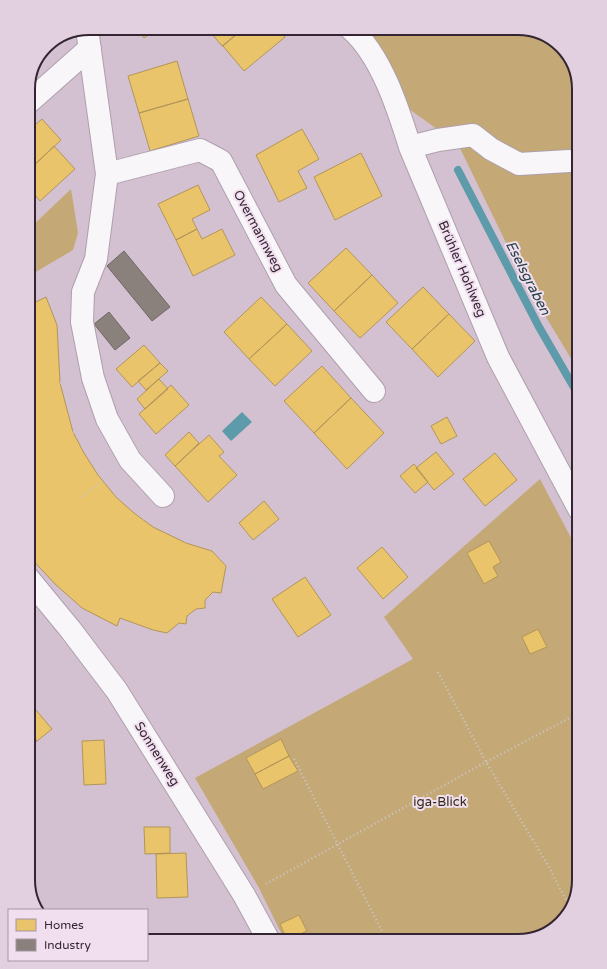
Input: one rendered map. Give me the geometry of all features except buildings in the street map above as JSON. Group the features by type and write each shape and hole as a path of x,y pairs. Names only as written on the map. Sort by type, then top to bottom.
{"street":[{"name":"Brühler Hohlweg","path":"358,35 380,68 400,114 410,147 498,357 572,496"},
{"path":"35,96 88,39"},
{"path":"88,39 107,174 96,259 83,292 82,322 93,378 107,419 130,460 163,496"},
{"path":"410,147 438,140 473,135 491,149 519,164 569,161"},
{"name":"Overmannweg","path":"107,174 200,150 221,161 286,285 374,391"},
{"name":"Sonnenweg","path":"35,586 70,629 117,691 244,895 265,934"}],"path":[{"path":"50,276 66,268 68,273"},
{"path":"35,763 117,691 210,614 237,594 322,512 498,357"},
{"path":"73,432 88,426"},
{"path":"81,497 113,473"},
{"path":"165,526 170,519"},
{"path":"186,543 194,526"},
{"path":"229,565 227,580 230,581 236,576 241,576 242,580 237,594"},
{"path":"143,642 153,630"},
{"path":"438,672 486,762 549,867 567,903"},
{"path":"244,895 572,716"},
{"path":"294,759 383,934"}],"green space":[{"path":"371,35 522,35 536,38 548,44 559,53 563,59 569,71 572,89 572,360 525,282 458,144 409,109"},
{"path":"71,189 78,233 73,250 35,272 35,223"},
{"name":"iga-Blick","path":"540,479 572,540 572,887 565,907 559,916 548,925 536,931 518,934 282,934 259,888 195,778 413,659 384,617"}],"water":[{"path":"242,412 252,422 231,441 222,431"}],"waterway":[{"name":"Eselsgraben","path":"458,170 539,327 572,384"}]}
